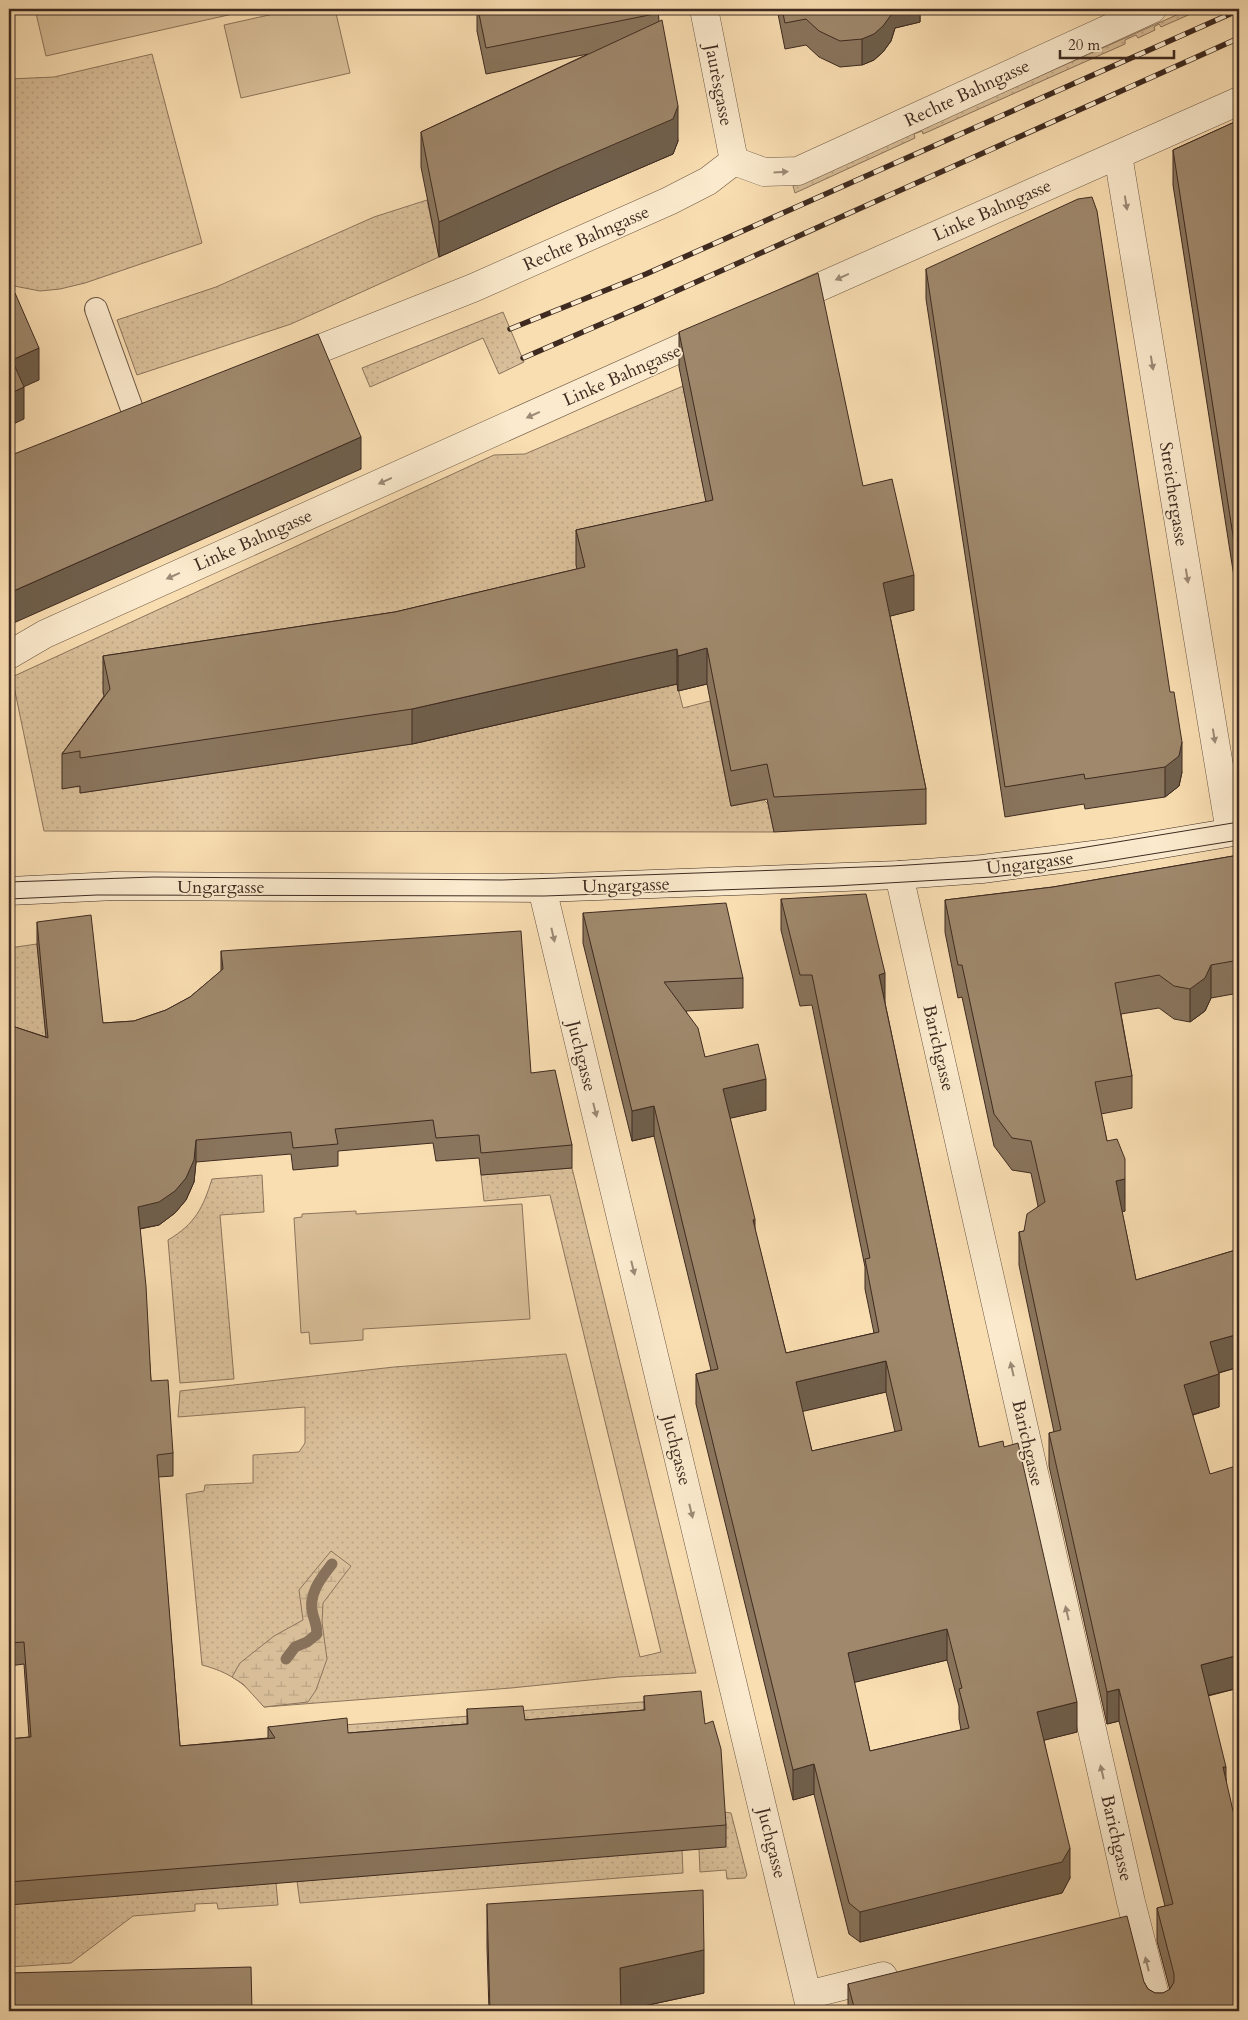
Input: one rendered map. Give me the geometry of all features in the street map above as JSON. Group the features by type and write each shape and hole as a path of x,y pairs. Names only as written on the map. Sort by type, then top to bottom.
{"street":[{"name":"Jaurèsgasse","path":"704,9 734,160"},
{"name":"Rechte Bahngasse","path":"262,371 473,288 669,201 708,181 734,160 764,172 798,170 1152,9"},
{"name":"Linke Bahngasse","path":"762,312 1239,101"},
{"name":"Streichergasse","path":"1118,155 1235,831"},
{"name":"Linke Bahngasse","path":"9,655 54,630 737,323"},
{"path":"110,431 161,410"},
{"name":"Ungargasse","path":"10,886 542,888 900,875 982,868 1109,853 1235,831"},
{"name":"Barichgasse","path":"900,875 1125,1917 1159,2011"},
{"name":"Juchgasse","path":"542,888 809,2003"},
{"path":"809,2003 908,1970"}],"lane":[{"path":"96,309 136,420"}],"green space":[{"path":"35,9 255,9 46,56"},
{"path":"296,9 335,9 350,73 241,98 224,25"},
{"path":"1190,9 1202,9 1161,27 1159,24 1154,27 1155,30 1138,38 1136,35 1125,40 1125,44 923,134 922,131 914,134 915,138 795,193 793,186"},
{"path":"152,54 202,243 85,283 60,289 40,291 9,285 9,79 54,77"},
{"path":"427,200 439,257 291,324 137,375 117,320 216,287 374,217"},
{"path":"503,312 524,362 499,374 483,338 370,387 362,368"},
{"path":"683,386 713,535 577,565 585,602 110,724 62,788 80,786 80,793 412,744 677,684 683,708 710,701 731,806 764,800 768,804 774,832 44,831 12,677 494,455 525,454"},
{"path":"37,944 47,1049 9,1047 9,948"},
{"path":"572,1168 696,1673 619,1677 511,1688 264,1707 237,1680 221,1671 202,1665 186,1494 204,1491 205,1485 253,1483 253,1455 299,1452 305,1443 305,1407 178,1417 180,1391 394,1367 566,1354 640,1657 661,1652 550,1195 484,1201 481,1175"},
{"path":"262,1175 264,1212 220,1215 234,1379 180,1383 168,1240 185,1228 197,1214 212,1179"},
{"path":"522,1204 530,1319 363,1329 363,1340 310,1344 309,1332 301,1333 294,1218 302,1217 302,1214 356,1211 356,1214"},
{"path":"331,1551 351,1566 323,1603 322,1622 327,1659 316,1690 308,1702 264,1707 243,1684 232,1677 240,1663 274,1636 303,1620 299,1590"},
{"path":"697,1698 536,1741 517,1711"},
{"path":"498,1714 499,1729 359,1755 315,1727"},
{"path":"724,1812 731,1813 747,1875 745,1878 727,1879 726,1870 700,1872 699,1849"},
{"path":"682,1850 683,1873 300,1903 297,1881"},
{"path":"276,1883 278,1905 218,1909 217,1903 195,1904 195,1911 133,1916 71,1963 9,1967 9,1904"}],"building":[{"path":"478,9 658,9 659,13 486,48"},
{"path":"782,9 893,9 883,26 874,34 862,39 840,41 819,31 806,19 785,23"},
{"path":"662,20 678,106 673,119 439,222 421,132"},
{"path":"1239,120 1239,574 1173,150"},
{"path":"1092,197 1097,211 1170,692 1174,692 1182,742 1179,756 1165,767 1085,779 1084,774 1005,787 926,269 1078,199"},
{"path":"818,273 863,486 892,479 914,575 883,583 926,789 774,797 767,764 731,771 707,648 678,656 677,649 412,709 80,758 80,751 62,754 110,689 103,656 395,612 585,567 576,530 713,500 679,332"},
{"path":"15,293 39,348 12,360 24,387 9,394 9,296"},
{"path":"318,334 361,437 9,593 9,456"},
{"path":"1239,855 1239,960 1211,965 1205,978 1190,989 1174,986 1159,975 1115,983 1132,1076 1095,1082 1107,1141 1117,1139 1125,1159 1125,1179 1116,1181 1136,1280 1239,1249 1239,1334 1210,1342 1219,1374 1184,1385 1210,1474 1239,1465 1239,1655 1201,1665 1226,1767 1223,1767 1239,1837 1239,2011 855,2011 848,1984 1127,1916 1144,1982 1148,1989 1155,1993 1163,1993 1170,1989 1174,1982 1174,1974 1157,1908 1173,1904 1119,1689 1107,1692 1049,1433 1061,1430 1019,1232 1024,1231 1027,1214 1045,1202 1031,1141 1012,1138 994,1114 962,965 958,965 945,900 1053,887"},
{"path":"866,894 885,973 879,975 979,1447 1003,1441 1004,1447 1018,1443 1077,1702 1037,1712 1070,1848 1062,1862 860,1912 849,1903 814,1764 793,1770 696,1374 718,1369 654,1106 632,1111 583,913 726,903 743,978 664,982 698,1028 705,1057 758,1044 766,1079 723,1089 786,1353 879,1332 865,1259 870,1258 812,975 800,975 781,899","holes":["886,1361 902,1430 812,1451 796,1382","947,1629 962,1688 959,1689 969,1728 870,1751 848,1653"]},
{"path":"91,915 103,1023 134,1021 166,1010 190,997 223,969 221,951 521,931 531,1073 555,1070 572,1145 481,1153 479,1135 436,1138 433,1120 335,1129 338,1144 293,1148 291,1132 196,1140 194,1160 186,1178 175,1191 159,1202 138,1207 146,1286 151,1381 168,1380 173,1453 157,1455 180,1746 275,1738 268,1727 347,1718 348,1733 468,1724 467,1709 523,1706 525,1720 645,1710 644,1696 701,1691 705,1724 713,1721 721,1749 726,1825 9,1882 9,1739 31,1737 24,1642 9,1643 9,1477 12,1476 9,1440 9,1025 48,1038 37,922"},
{"path":"703,1890 704,1950 620,1968 621,2011 490,2011 487,1904"},
{"path":"251,1967 252,2011 9,2011 9,1973"}],"waterway":[{"path":"286,1659 295,1647 307,1642 317,1634 312,1608 313,1594 332,1564"}],"tram line":[{"path":"9,882 154,877 502,880 892,866 1050,853 1239,822"},
{"path":"9,899 97,895 544,896 835,886 992,877 1046,871 1239,840"}],"railway":[{"path":"510,329 646,274 1239,10"},
{"path":"523,358 1239,38"}]}
